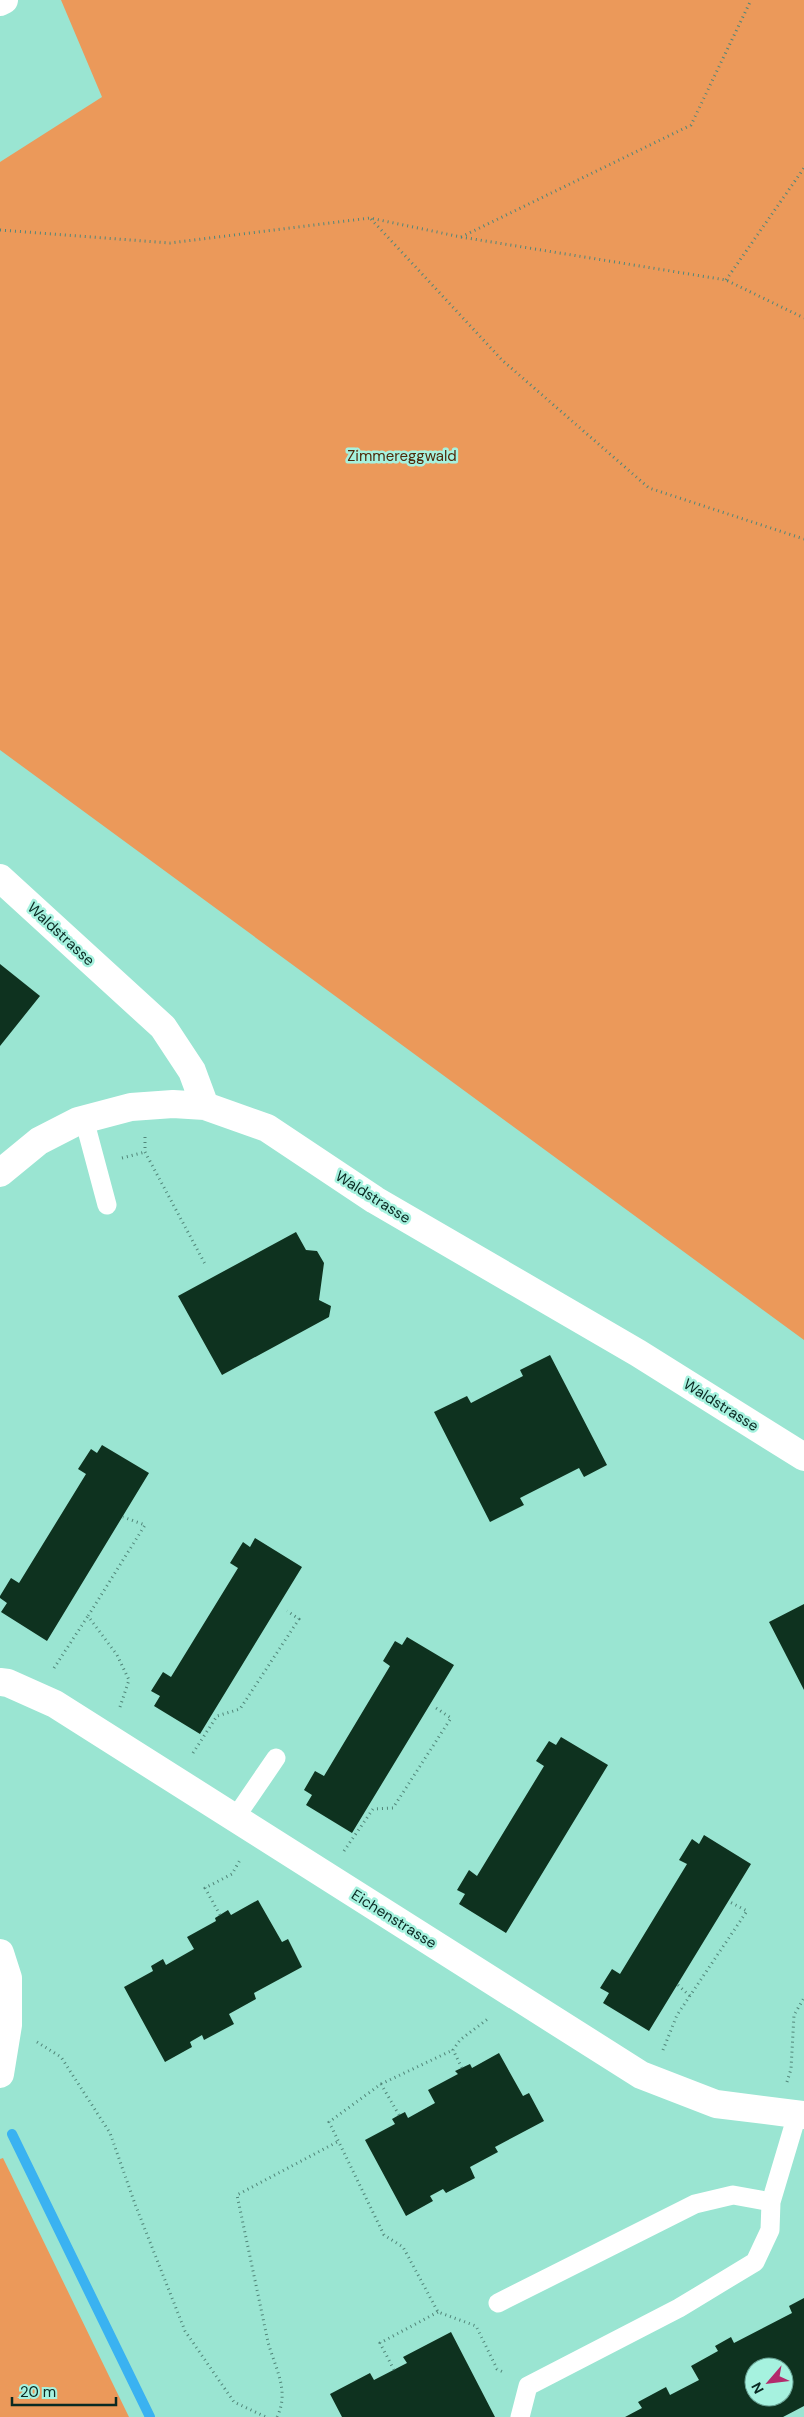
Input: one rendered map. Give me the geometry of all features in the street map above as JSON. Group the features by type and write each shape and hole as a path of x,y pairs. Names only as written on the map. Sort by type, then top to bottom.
{"street":[{"path":"0,2 4,0"},
{"name":"Waldstrasse","path":"0,878 163,1027 192,1071 204,1106 268,1128 376,1200 638,1353 804,1457"},
{"path":"0,1174 38,1141 84,1119 136,1107 173,1104 204,1106"},
{"name":"Eichenstrasse","path":"0,1682 8,1683 55,1704 642,2075 716,2104 792,2114"},
{"path":"0,1953 8,1978 8,2025 0,2074"}],"lane":[{"path":"84,1119 108,1205"},
{"path":"235,1818 276,1758"},
{"path":"520,2417 528,2386 679,2308 754,2262 770,2230 771,2202 792,2114"},
{"path":"498,2303 695,2204 734,2196 771,2202"}],"path":[{"path":"461,237 691,125 751,0"},
{"path":"726,280 804,168"},
{"path":"370,218 502,360 649,488 804,539"},
{"path":"0,230 170,243 370,218 461,237 726,280 804,318"},
{"path":"145,1134 145,1152 205,1264"},
{"path":"67,1649 145,1525 123,1517"},
{"path":"193,1755 218,1716 240,1710 299,1619 287,1611"},
{"path":"88,1616 117,1656 129,1680 120,1708"},
{"path":"327,1877 373,1808 393,1808 451,1718 436,1708"},
{"path":"220,1915 205,1888 232,1874 240,1859"},
{"path":"657,2081 662,2053 678,2015 747,1911 728,1901"},
{"path":"678,1984 690,1996"},
{"path":"792,2114 794,2014 804,1998"},
{"path":"489,2018 460,2040 453,2050 381,2084 329,2122 384,2235 403,2247 438,2312 476,2326 497,2369 528,2386"},
{"path":"8,2025 62,2057 110,2133 135,2204 185,2331 234,2402 266,2417"},
{"path":"453,2050 462,2068"},
{"path":"381,2084 399,2115"},
{"path":"276,2417 282,2406 282,2381 273,2362 268,2342 237,2195 339,2141"},
{"path":"394,2370 380,2343 438,2312"}],"green space":[{"name":"Zimmereggwald","path":"61,0 804,0 804,1340 0,750 0,162 102,97"},
{"path":"3,2158 129,2417 0,2417 0,2159"}],"building":[{"path":"0,964 40,996 0,1046"},
{"path":"296,1232 306,1250 317,1251 324,1263 319,1300 331,1306 329,1317 222,1375 178,1296"},
{"path":"550,1355 607,1465 584,1477 579,1468 520,1498 524,1505 490,1522 434,1412 467,1396 471,1403 523,1376 520,1370"},
{"path":"102,1445 149,1473 47,1641 1,1612 7,1603 0,1596 11,1578 19,1583 86,1474 78,1469 91,1449 97,1453"},
{"path":"255,1538 302,1567 200,1734 154,1706 160,1696 151,1691 163,1672 171,1677 238,1568 230,1563 243,1542 250,1547"},
{"path":"804,1604 804,1690 769,1622"},
{"path":"407,1637 454,1665 352,1833 306,1805 312,1795 304,1790 315,1771 324,1776 390,1666 383,1661 395,1641 402,1645"},
{"path":"561,1737 608,1765 506,1933 459,1904 465,1894 457,1890 469,1870 477,1876 544,1766 536,1761 549,1741 556,1745"},
{"path":"704,1835 751,1864 649,2031 603,2003 609,1993 600,1988 612,1969 620,1974 687,1864 679,1860 692,1839 699,1844"},
{"path":"258,1900 282,1942 288,1939 302,1967 254,1993 256,1999 229,2014 234,2024 204,2040 202,2035 190,2042 192,2047 165,2062 124,1987 153,1971 151,1966 163,1959 166,1965 194,1949 187,1937 216,1921 215,1918 228,1910 231,1915"},
{"path":"499,2053 523,2096 529,2093 544,2121 495,2147 498,2152 470,2167 475,2178 446,2193 443,2189 430,2196 433,2201 406,2216 365,2140 395,2124 392,2119 399,2115 405,2112 408,2118 435,2103 428,2090 458,2074 455,2071 470,2064 472,2068"},
{"path":"804,2298 804,2406 783,2417 625,2417 642,2408 638,2402 666,2387 670,2395 699,2380 691,2366 718,2351 715,2346 731,2337 734,2343 792,2313 789,2306"},
{"path":"451,2332 495,2417 342,2417 330,2394 370,2373 374,2380 407,2363 403,2357"}],"waterway":[{"path":"12,2134 150,2417"}]}
